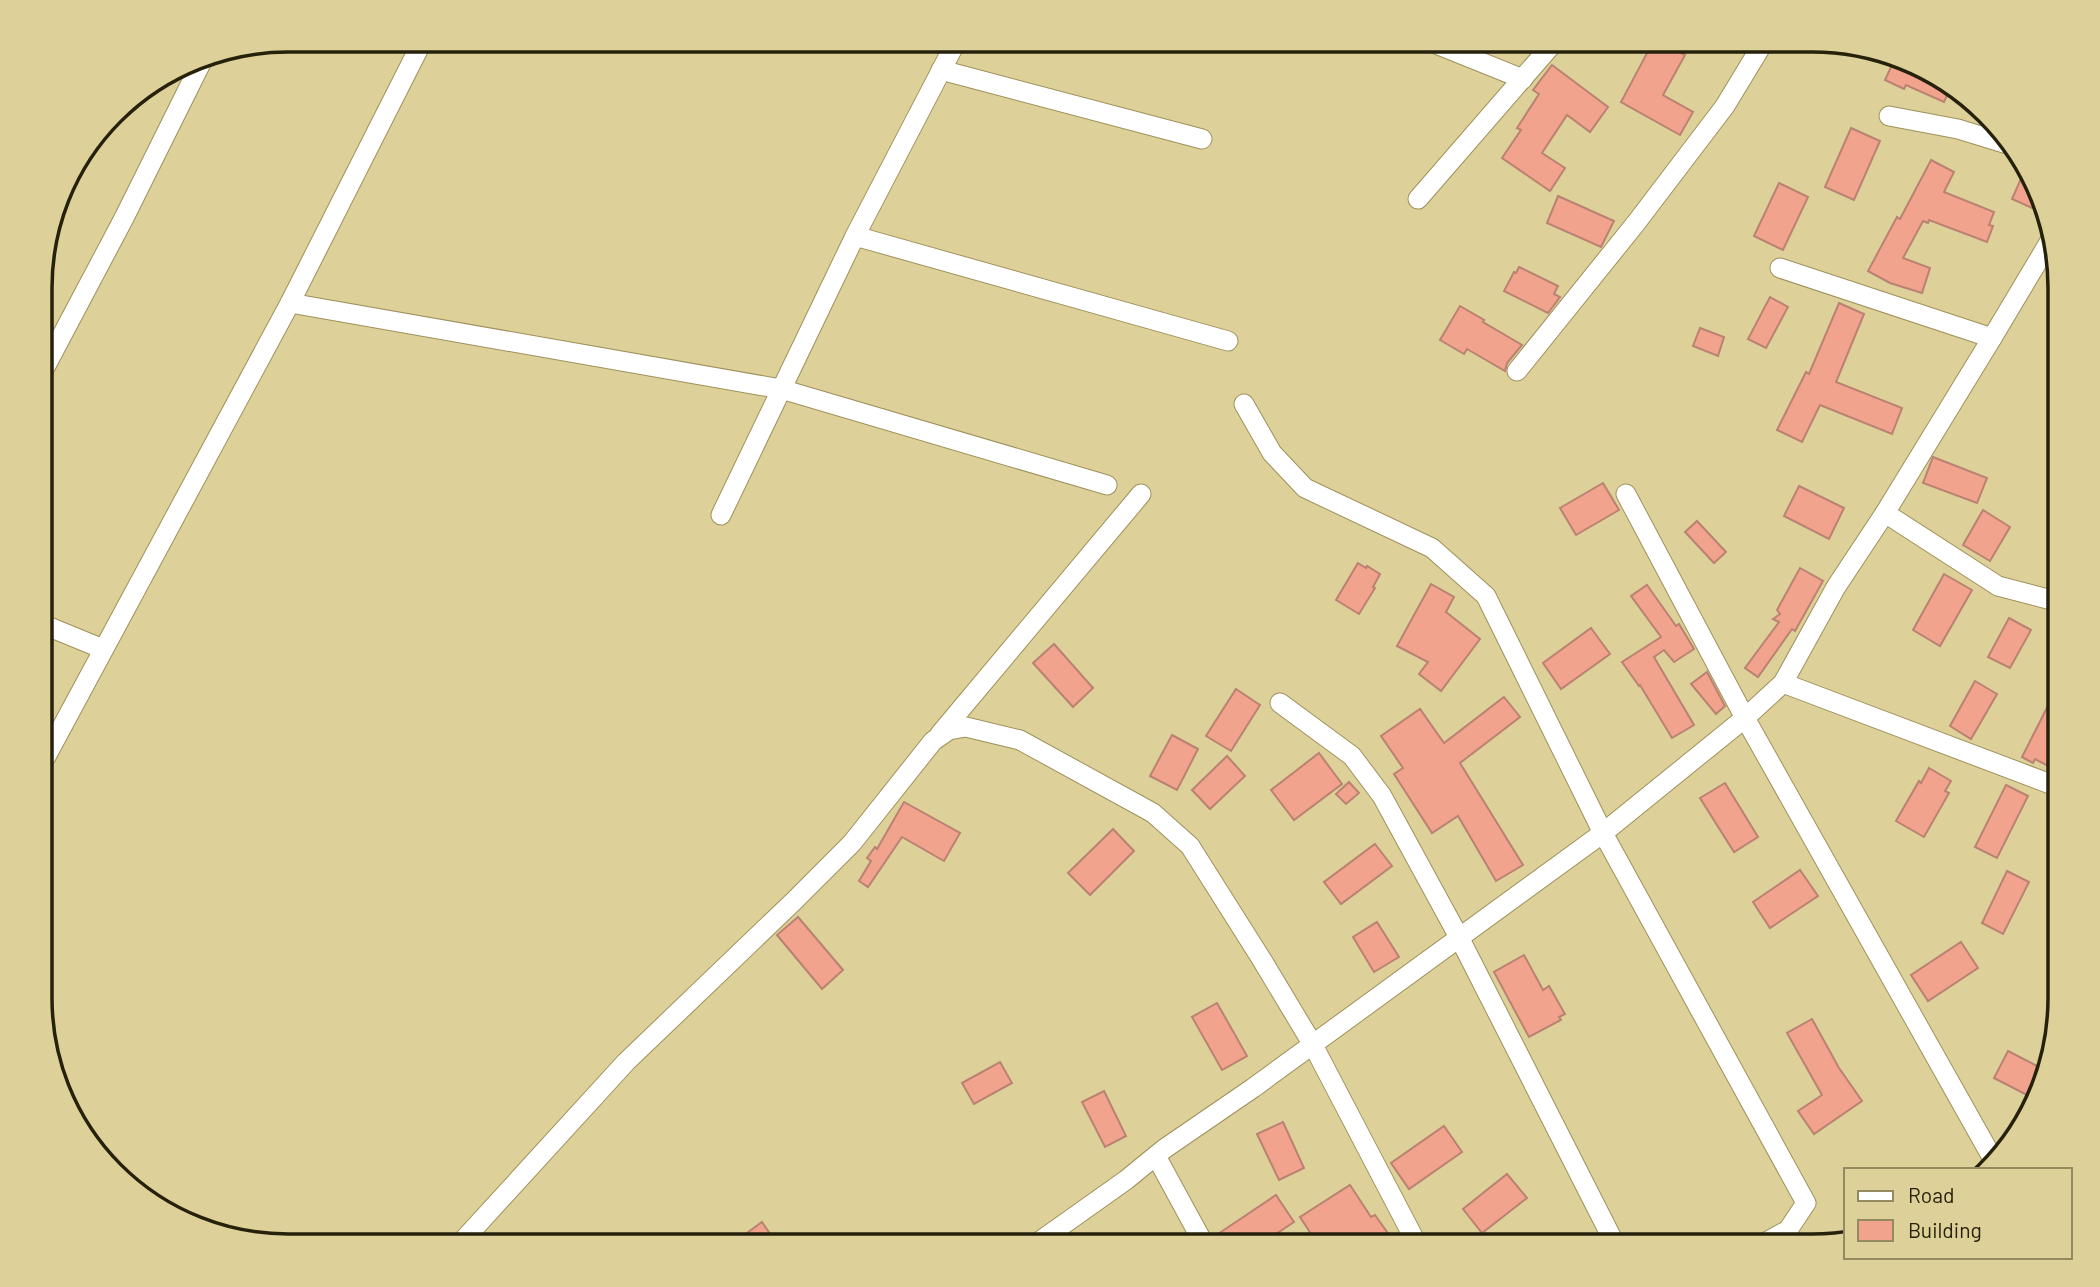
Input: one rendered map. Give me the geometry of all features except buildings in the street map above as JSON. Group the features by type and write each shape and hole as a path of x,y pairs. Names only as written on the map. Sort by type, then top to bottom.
{"street":[{"path":"52,745 289,303 416,52"},
{"path":"720,515 855,236 951,52"},
{"path":"1456,52 1523,79"},
{"path":"1418,199 1546,52"},
{"path":"1517,371 1636,223 1725,106 1758,52"},
{"path":"52,354 197,70"},
{"path":"941,70 1202,139"},
{"path":"1889,116 1958,129 1995,140"},
{"path":"855,236 1228,341"},
{"path":"1051,1234 1603,833 1745,718 1783,683 1836,587 1885,513 2044,252"},
{"path":"1780,268 1992,338"},
{"path":"289,303 781,389 1107,485"},
{"path":"1244,404 1272,453 1305,488 1432,548 1486,596 1603,833 1806,1203 1788,1230 1781,1234"},
{"path":"469,1234 626,1062 852,843 1141,494"},
{"path":"1626,494 1745,718 1989,1153"},
{"path":"1885,513 1998,586 2047,599"},
{"path":"52,628 103,649"},
{"path":"1783,683 2047,783"},
{"path":"1280,703 1352,756 1381,796 1460,939 1610,1234"},
{"path":"940,735 957,727 966,727 1020,740 1153,813 1190,846 1313,1045 1412,1234"},
{"path":"1156,1156 1198,1234"}]}
